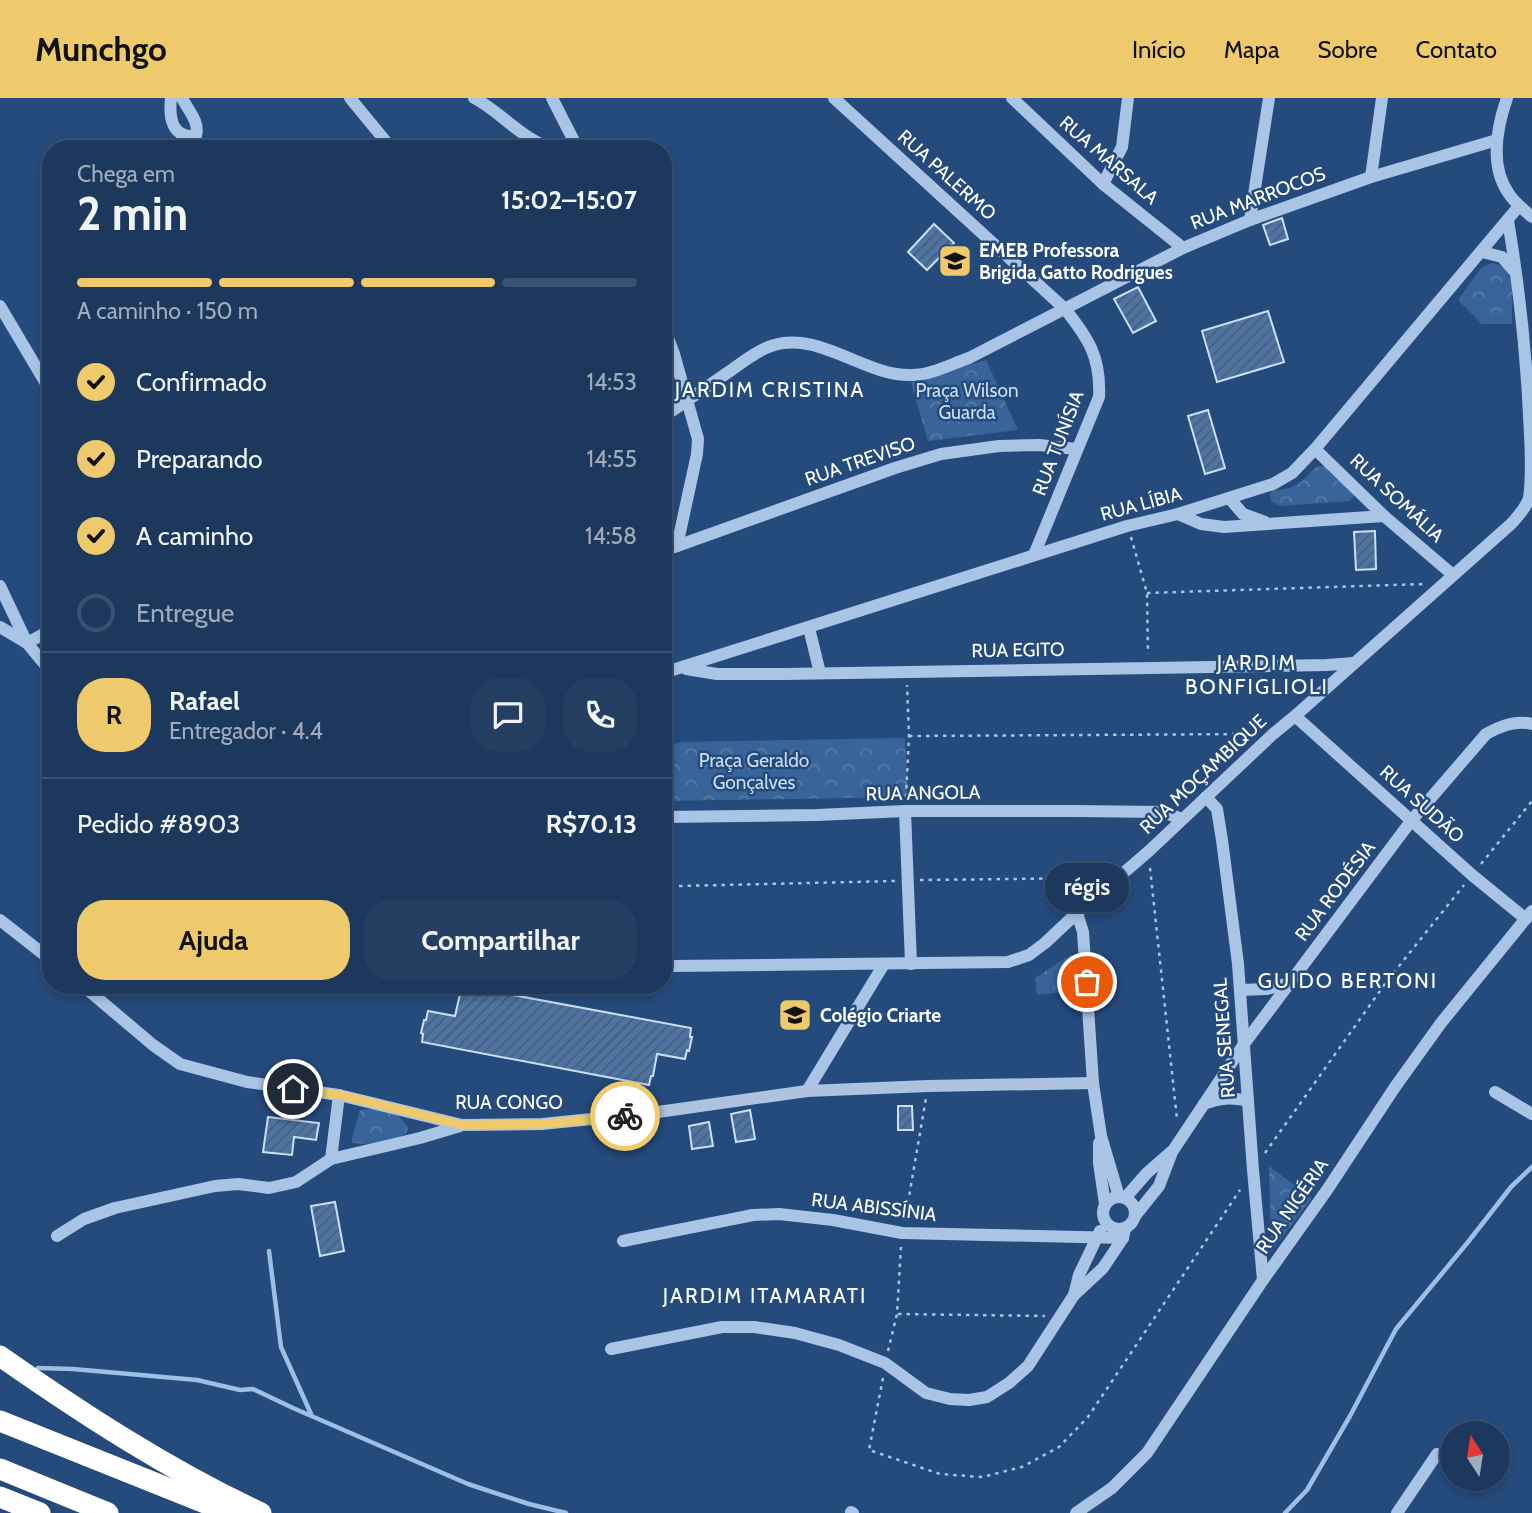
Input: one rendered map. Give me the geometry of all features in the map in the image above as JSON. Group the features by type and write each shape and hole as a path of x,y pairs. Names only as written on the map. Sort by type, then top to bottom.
{"highway":[{"path":"0,1356 102,1424 194,1480 261,1513"},
{"path":"0,1420 230,1513"},
{"path":"0,1469 108,1513"},
{"path":"0,1497 40,1513"}],"street":[{"path":"171,98 169,114 175,128 182,135 196,135 197,124 182,98"},
{"path":"350,98 385,140"},
{"path":"474,98 535,140"},
{"path":"552,98 573,140"},
{"name":"RUA PALERMO","path":"834,98 1065,309"},
{"name":"RUA MARSALA","path":"1012,98 1103,184 1183,248"},
{"path":"1103,184 1122,147 1128,98"},
{"path":"1250,220 1269,98"},
{"path":"1371,177 1382,98"},
{"path":"1507,98 1500,118 1497,140 1501,176 1508,192 1532,218"},
{"path":"182,135 182,140"},
{"name":"RUA MARROCOS","path":"672,411 756,353 773,345 798,343 828,349 860,364 891,372 912,375 934,370 969,358 1183,248 1250,220 1371,177 1497,140"},
{"name":"RUA LÍBIA","path":"672,671 1127,526 1230,499 1281,480 1292,473 1315,449 1520,206"},
{"name":"RUA MOÇAMBIQUE","path":"673,966 1009,962 1030,955 1149,851 1273,734 1511,524 1529,499 1532,479 1531,416 1517,276 1508,221"},
{"path":"1482,252 1502,257 1517,276"},
{"path":"0,306 42,377"},
{"name":"RUA TUNÍSIA","path":"1034,555 1099,397 1100,376 1094,352 1065,309"},
{"path":"672,349 698,439 677,546"},
{"name":"RUA TREVISO","path":"672,548 941,454 999,446 1039,445 1077,449"},
{"name":"RUA SOMÁLIA","path":"1315,449 1448,579"},
{"path":"1230,499 1243,514 1272,525"},
{"path":"1178,514 1201,524 1224,527 1384,516"},
{"path":"0,586 27,643 42,661"},
{"path":"0,627 27,643"},
{"path":"809,628 820,673"},
{"path":"27,643 42,635"},
{"name":"RUA EGITO","path":"682,668 717,674 1354,663"},
{"name":"RUA SUDÃO","path":"1295,716 1472,875 1529,915"},
{"name":"RUA RODÉSIA","path":"1135,1216 1159,1186 1175,1147 1244,1044 1411,821 1486,734 1503,725 1523,722 1532,724"},
{"name":"RUA SENEGAL","path":"1206,797 1216,810 1222,841 1240,990 1264,1280"},
{"path":"905,811 911,964"},
{"name":"RUA ANGOLA","path":"672,817 905,811 1163,812 1182,819"},
{"path":"611,1349 722,1327 754,1327 796,1333 839,1345 886,1363 926,1393 950,1399 987,1397 1009,1384 1028,1366 1074,1295 1103,1268 1135,1216 1133,1205 1122,1198 1101,1136 1093,1083 1083,932 1077,913"},
{"name":"RUA NIGÉRIA","path":"1076,1513 1112,1488 1147,1453 1433,1034 1529,915"},
{"path":"0,920 42,953"},
{"path":"807,1091 884,964"},
{"path":"1240,990 1267,989 1289,983"},
{"name":"RUA CONGO","path":"93,994 180,1064 247,1082 340,1095 462,1125 542,1124 651,1113 807,1091 1093,1083"},
{"path":"1495,1092 1532,1114"},
{"path":"331,1159 340,1095"},
{"path":"1203,1104 1220,1098 1248,1101"},
{"path":"57,1236 84,1219 115,1208 215,1186 238,1184 269,1188 296,1182 331,1159 462,1125"},
{"path":"1074,1295 1079,1275 1104,1220 1105,1204 1098,1150 1101,1136"},
{"name":"RUA RODÉSIA","path":"1122,1198 1175,1147"},
{"path":"1105,1204 1109,1200 1122,1198"},
{"name":"RUA ABISSÍNIA","path":"623,1241 753,1215 779,1214 833,1220 902,1233 1098,1237 1124,1233"},
{"path":"1104,1220 1108,1226 1124,1233"},
{"path":"1397,1513 1437,1454"}],"path":[{"path":"1127,526 1147,593 1149,668"},
{"path":"1147,593 1448,579"},
{"path":"905,811 909,736 906,671"},
{"path":"909,736 1273,734"},
{"path":"928,1086 902,1233 897,1314 869,1450 940,1474 982,1477 1022,1467 1059,1447 1088,1416 1253,1170 1387,981 1532,801"},
{"path":"1149,851 1175,1147"},
{"path":"897,1314 1059,1316"}],"green space":[{"path":"1491,263 1500,265 1510,278 1512,324 1482,324 1458,300 1481,268"},
{"name":"Praça Wilson Guarda","path":"986,360 1018,430 928,441 911,382"},
{"path":"1322,466 1354,495 1350,501 1280,506 1272,502 1272,490 1293,486"},
{"name":"Praça Geraldo Gonçalves","path":"905,738 908,797 672,801 672,745 681,742"},
{"path":"1070,955 1081,958 1087,990 1037,995 1035,978"},
{"path":"370,1109 396,1115 408,1128 406,1134 380,1143 352,1143 360,1110"},
{"path":"1269,1166 1312,1198 1271,1252"}],"building":[{"path":"1282,218 1288,239 1270,245 1263,225"},
{"path":"934,224 954,243 927,270 908,252"},
{"path":"1138,287 1156,321 1133,333 1114,299"},
{"path":"1268,311 1284,362 1217,382 1202,331"},
{"path":"1208,410 1225,468 1205,474 1188,416"},
{"path":"1375,531 1376,569 1356,570 1354,532"},
{"path":"460,994 507,994 691,1028 689,1051 687,1050 685,1059 657,1054 649,1085 422,1042 421,1033 428,1011 455,1016"},
{"path":"898,1106 912,1106 913,1130 898,1130"},
{"path":"750,1110 755,1139 736,1142 731,1114"},
{"path":"268,1117 319,1123 316,1140 294,1137 292,1155 263,1152"},
{"path":"709,1122 713,1146 692,1149 689,1126"},
{"path":"335,1202 344,1251 320,1256 311,1206"}],"waterway":[{"path":"1285,1513 1307,1490 1396,1329 1511,1187 1532,1167"},
{"path":"269,1251 281,1347 311,1414"},
{"path":"38,1368 197,1380 240,1390 253,1389 468,1484 566,1513"}],"way so far":[{"path":"625,1116 807,1091 1093,1083 1087,982"}],"place":[{"name":"EMEB Professora Brigida Gatto Rodrigues","path":"955,261"},
{"name":"régis","path":"1087,982"},
{"name":"Colégio Criarte","path":"795,1015"}],"district":[{"name":"JARDIM CRISTINA","path":"770,389"},
{"name":"JARDIM BONFIGLIOLI","path":"1257,674"},
{"name":"GUIDO BERTONI","path":"1348,980"},
{"name":"JARDIM ITAMARATI","path":"765,1295"}],"route":[{"path":"293,1089 340,1095 462,1125 542,1124 625,1116"}]}
